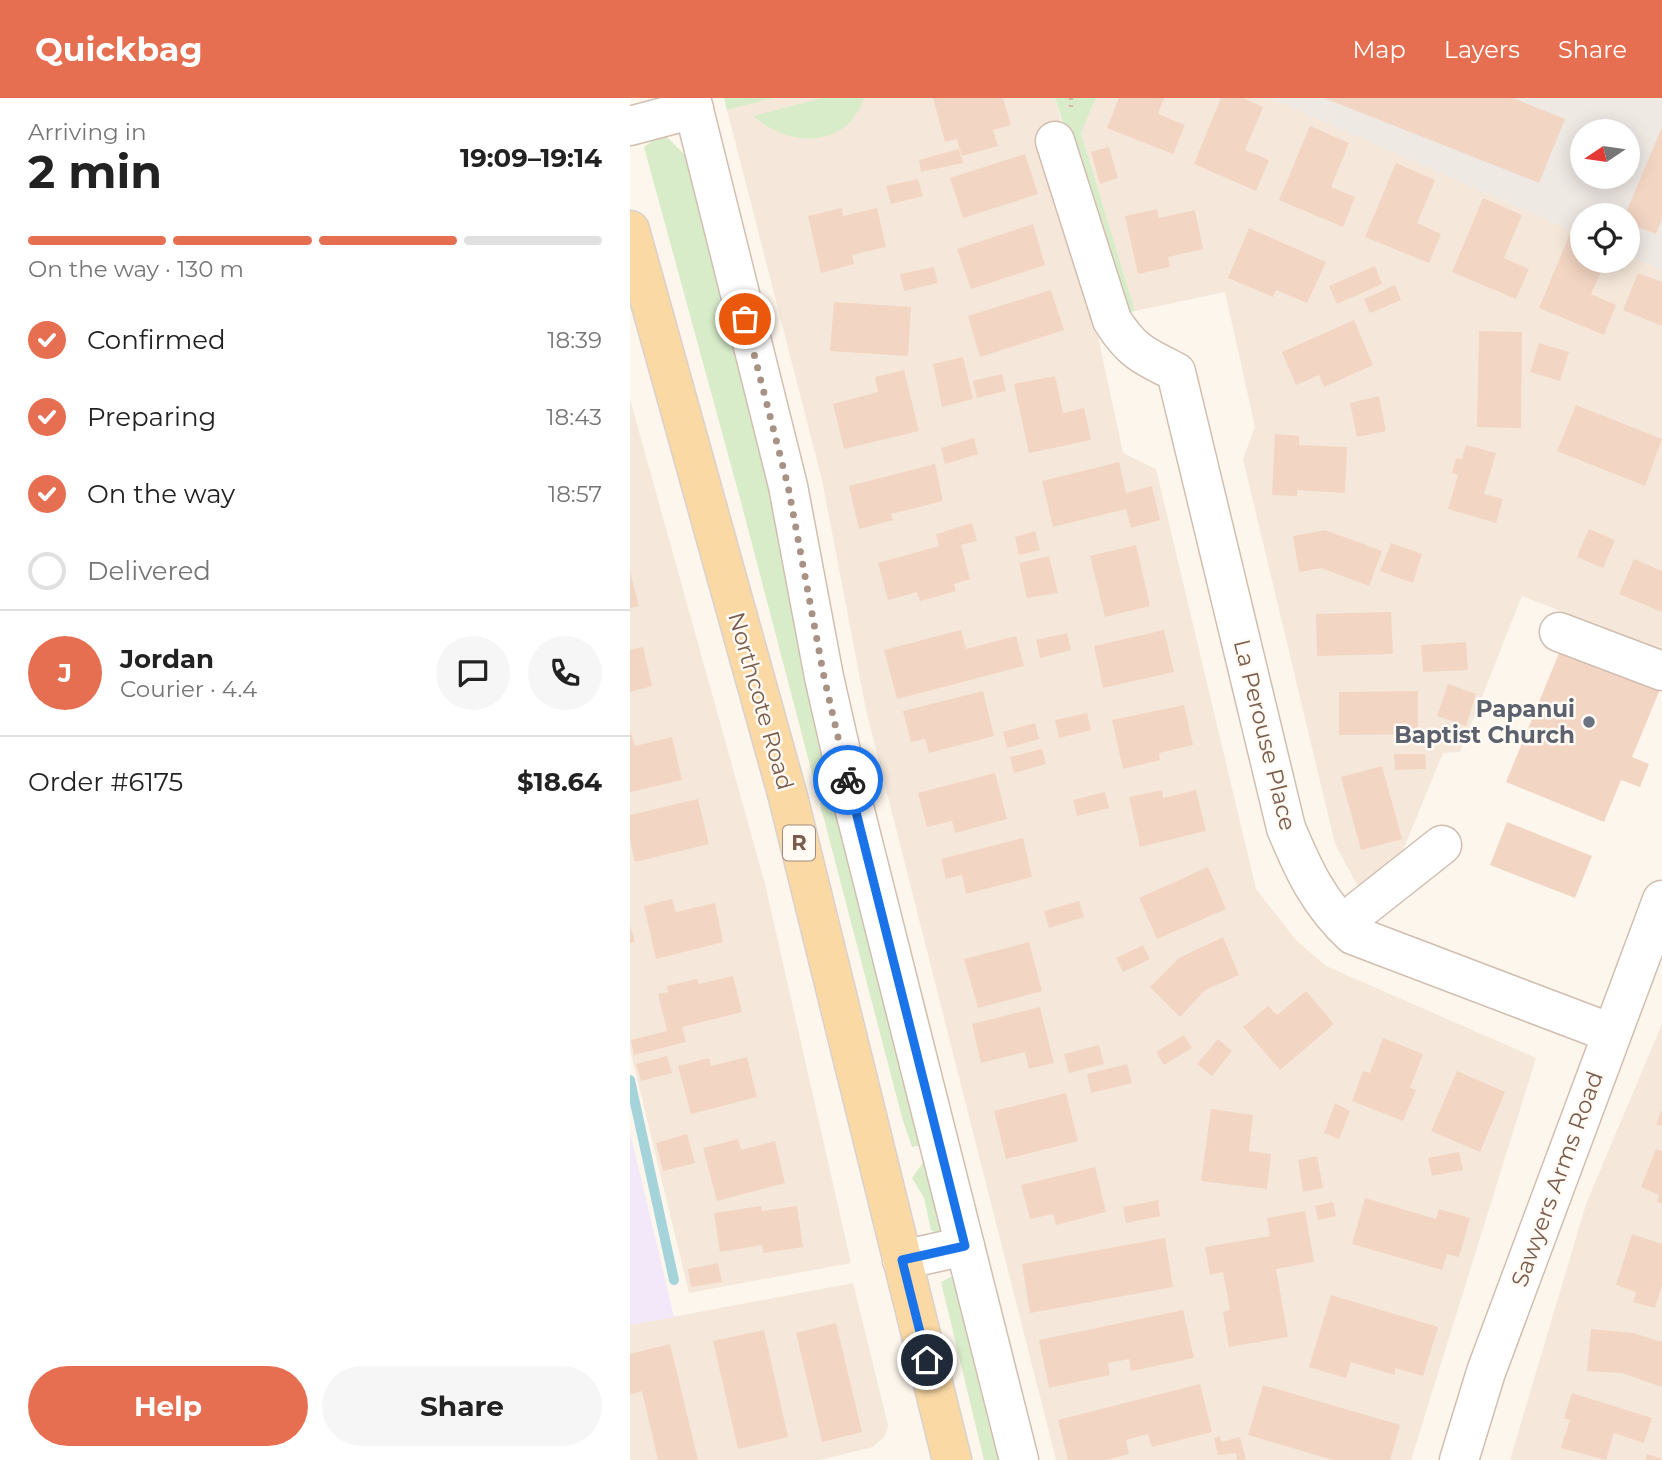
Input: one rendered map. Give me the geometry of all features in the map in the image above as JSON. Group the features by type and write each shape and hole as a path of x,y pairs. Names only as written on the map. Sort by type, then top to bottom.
{"main road":[{"name":"Northcote Road","path":"630,230 788,797 952,1460"}],"street":[{"path":"630,126 693,104 788,486 824,677 849,787 1019,1460"},
{"name":"La Perouse Place","path":"1055,141 1112,320 1135,352 1176,372 1286,828 1308,880 1324,906 1353,935 1611,1033"},
{"path":"1559,632 1662,671"},
{"path":"1342,925 1442,845"},
{"name":"Sawyers Arms Road","path":"1459,1460 1486,1372 1662,900"},
{"path":"902,1260 965,1246"}],"shaded area":[{"path":"774,98 1055,98 1066,139 1094,318 1123,453 1156,469 1256,889 1296,940 1326,966 1536,1058 1411,1460 1056,1460 866,710 822,480 727,110"},
{"path":"1096,98 1270,98 1570,230 1570,273 1640,273 1640,260 1662,270 1662,651 1522,596 1460,752 1443,753 1392,877 1362,894 1335,844 1243,459 1255,427 1225,292 1135,311 1081,133"},
{"path":"1270,98 1662,98 1662,270 1640,260 1640,203 1570,203 1570,230"},
{"path":"630,399 765,884 851,1263 689,1293 630,1049"},
{"path":"1662,1024 1662,1460 1510,1460 1586,1204"},
{"path":"630,1132 674,1317 630,1325"},
{"path":"853,1283 888,1425 885,1436 873,1447 820,1460 630,1460 630,1325"}],"green space":[{"path":"724,98 774,98 727,110"},
{"path":"822,98 864,98 856,115 844,127 830,135 815,138 783,134 753,116"},
{"path":"1055,98 1096,98 1081,133 1135,311 1123,314"},
{"path":"663,133 691,161 772,485 924,1145 912,1147 903,1121 741,502 644,147"},
{"path":"927,1157 945,1225 940,1235 931,1230 924,1198 912,1178"},
{"path":"953,1276 1006,1460 984,1460 941,1282"}],"building":[{"path":"933,98 1003,98 1011,125 993,130 998,146 962,156 957,139 945,142"},
{"path":"1119,98 1164,98 1158,114 1185,125 1173,154 1107,128"},
{"path":"1221,98 1243,98 1263,107 1245,150 1269,160 1256,191 1194,164"},
{"path":"1324,98 1513,98 1565,119 1539,183"},
{"path":"1310,126 1349,143 1331,187 1355,197 1343,227 1279,200"},
{"path":"1662,127 1662,219 1656,234 1640,228 1640,203 1630,203 1636,189 1640,189 1640,179"},
{"path":"1109,147 1118,178 1100,184 1091,152"},
{"path":"959,149 963,163 921,172 919,160"},
{"path":"1025,154 1038,194 963,218 950,178"},
{"path":"1396,163 1435,180 1417,223 1441,234 1429,263 1365,237"},
{"path":"918,179 923,196 891,204 886,186"},
{"path":"1483,198 1522,215 1504,258 1529,269 1516,299 1452,272"},
{"path":"842,208 843,216 877,208 886,247 852,255 854,264 821,273 808,216"},
{"path":"1157,209 1159,218 1195,210 1203,249 1168,257 1170,267 1138,274 1125,216"},
{"path":"1033,224 1045,265 971,289 957,249"},
{"path":"1249,228 1326,262 1307,303 1276,290 1273,297 1228,278"},
{"path":"1570,234 1570,273 1601,273 1591,294 1616,305 1604,335 1539,308"},
{"path":"1375,266 1382,284 1337,304 1329,286"},
{"path":"934,267 938,283 904,291 900,274"},
{"path":"1638,273 1662,282 1662,326 1623,310"},
{"path":"1395,285 1401,300 1370,313 1364,299"},
{"path":"1051,290 1064,330 980,357 968,316"},
{"path":"834,302 911,307 908,356 830,351"},
{"path":"1354,320 1373,365 1324,387 1319,375 1296,385 1282,352"},
{"path":"1479,331 1522,332 1521,428 1477,427"},
{"path":"1539,343 1569,352 1560,381 1530,372"},
{"path":"963,357 973,399 942,407 933,364"},
{"path":"904,370 919,431 844,449 833,404 878,392 875,377"},
{"path":"1002,374 1006,391 977,398 973,381"},
{"path":"1055,376 1063,413 1084,408 1091,440 1029,453 1014,384"},
{"path":"1379,396 1386,431 1357,437 1350,403"},
{"path":"1576,405 1662,439 1645,486 1557,451"},
{"path":"1275,434 1299,436 1299,445 1347,447 1345,493 1297,490 1297,496 1272,495"},
{"path":"974,438 978,454 945,464 941,448"},
{"path":"1466,445 1496,453 1484,494 1503,499 1496,523 1448,509 1458,475 1452,473 1456,458 1462,459"},
{"path":"1119,462 1126,493 1152,486 1160,520 1131,528 1126,509 1053,527 1042,481"},
{"path":"935,464 943,501 891,514 893,520 859,529 849,486"},
{"path":"972,523 977,541 961,545 970,579 954,584 956,591 920,601 917,592 888,600 878,563 939,546 936,534"},
{"path":"1589,529 1615,540 1603,568 1577,557"},
{"path":"1325,530 1382,551 1369,586 1321,568 1299,572 1293,536"},
{"path":"1035,531 1040,550 1019,555 1015,537"},
{"path":"1391,543 1422,554 1413,583 1380,571"},
{"path":"1136,545 1150,606 1105,617 1090,556"},
{"path":"1049,556 1058,593 1027,598 1019,563"},
{"path":"1634,559 1662,571 1662,612 1619,594"},
{"path":"630,572 639,606 630,608"},
{"path":"1391,612 1393,654 1317,656 1316,614"},
{"path":"961,630 966,649 1016,636 1024,666 897,699 884,650"},
{"path":"1164,630 1174,672 1103,688 1094,646"},
{"path":"1067,633 1071,650 1040,658 1036,640"},
{"path":"1466,642 1468,670 1423,672 1421,645"},
{"name":"Papanui Baptist Church","path":"1562,646 1661,687 1632,757 1649,764 1640,787 1621,780 1604,822 1506,782"},
{"path":"643,647 652,686 630,692 630,650"},
{"path":"1448,684 1476,694 1466,726 1437,716"},
{"path":"983,691 994,736 929,753 925,739 911,742 903,711"},
{"path":"1418,691 1418,734 1339,735 1339,692"},
{"path":"1184,705 1193,745 1159,753 1160,760 1123,769 1112,720"},
{"path":"1087,713 1091,730 1059,738 1055,720"},
{"path":"1035,723 1039,739 1007,748 1003,732"},
{"path":"630,730 635,746 672,737 682,780 630,792"},
{"path":"1042,749 1046,764 1014,773 1010,757"},
{"path":"1394,754 1425,754 1426,769 1395,770"},
{"path":"1382,766 1402,839 1361,850 1341,777"},
{"path":"995,773 1007,819 955,833 952,821 927,827 918,793"},
{"path":"1162,790 1163,798 1196,790 1206,831 1140,847 1129,797"},
{"path":"1105,792 1109,808 1077,816 1073,800"},
{"path":"698,799 709,844 635,862 630,840 630,815"},
{"path":"1507,822 1592,856 1575,898 1490,865"},
{"path":"1023,838 1032,877 966,894 962,875 946,879 941,859"},
{"path":"1208,867 1226,909 1157,939 1139,898"},
{"path":"672,899 676,912 715,903 723,942 656,959 644,906"},
{"path":"1079,901 1084,917 1049,928 1044,911"},
{"path":"630,925 635,942 630,943"},
{"path":"1223,937 1239,975 1205,990 1180,1017 1150,987 1179,958"},
{"path":"1029,942 1042,991 978,1008 964,959"},
{"path":"1143,945 1150,959 1123,972 1116,958"},
{"path":"733,976 742,1012 682,1027 686,1042 634,1055 631,1040 667,1031 658,994 668,992 667,986 697,979 699,984"},
{"path":"1306,991 1334,1024 1280,1070 1243,1027 1268,1006 1277,1015"},
{"path":"1040,1007 1054,1063 1029,1069 1025,1052 981,1063 972,1024"},
{"path":"1184,1035 1192,1048 1164,1065 1156,1052"},
{"path":"1383,1038 1423,1054 1410,1088 1416,1090 1403,1121 1352,1101 1363,1071 1370,1073"},
{"path":"1218,1039 1232,1051 1212,1076 1197,1064"},
{"path":"1099,1045 1104,1064 1069,1073 1064,1054"},
{"path":"667,1056 672,1073 641,1081 636,1064"},
{"path":"747,1057 757,1097 691,1114 678,1066 709,1058 711,1066"},
{"path":"1127,1064 1132,1083 1091,1093 1087,1074"},
{"path":"1457,1071 1505,1092 1480,1152 1431,1131"},
{"path":"1066,1093 1078,1141 1006,1159 994,1111"},
{"path":"1335,1103 1350,1111 1339,1139 1324,1133"},
{"path":"1211,1109 1253,1115 1249,1151 1271,1154 1267,1189 1201,1181"},
{"path":"1662,1110 1662,1126 1656,1124"},
{"path":"687,1134 695,1163 663,1171 656,1143"},
{"path":"738,1139 741,1150 775,1141 785,1183 717,1201 703,1148"},
{"path":"1656,1149 1662,1151 1662,1204 1657,1202 1659,1195 1641,1187"},
{"path":"1459,1152 1463,1170 1432,1176 1428,1158"},
{"path":"1317,1156 1323,1188 1303,1192 1298,1160"},
{"path":"1095,1167 1106,1212 1056,1225 1053,1214 1030,1219 1021,1185"},
{"path":"1365,1198 1436,1219 1439,1209 1470,1218 1459,1257 1447,1254 1442,1270 1352,1244"},
{"path":"1158,1200 1160,1216 1126,1223 1123,1207"},
{"path":"1333,1202 1336,1216 1318,1220 1315,1206"},
{"path":"761,1206 762,1211 797,1206 803,1247 763,1253 762,1245 720,1252 714,1213"},
{"path":"1305,1211 1314,1262 1276,1269 1288,1337 1229,1347 1223,1312 1230,1310 1223,1272 1210,1275 1205,1247 1270,1236 1267,1218"},
{"path":"1632,1234 1662,1244 1662,1285 1655,1308 1633,1302 1636,1292 1616,1285"},
{"path":"1165,1238 1173,1287 1030,1313 1022,1264"},
{"path":"718,1263 722,1282 691,1287 688,1269"},
{"path":"1331,1295 1438,1327 1423,1376 1395,1368 1395,1375 1351,1362 1346,1378 1309,1367"},
{"path":"1183,1310 1194,1358 1131,1371 1129,1359 1108,1363 1110,1375 1049,1388 1039,1340"},
{"path":"836,1323 862,1432 822,1442 796,1333"},
{"path":"1591,1329 1633,1333 1662,1342 1662,1387 1622,1373 1587,1371"},
{"path":"764,1330 788,1437 738,1449 713,1341"},
{"path":"670,1344 698,1460 658,1460 642,1391 630,1395 630,1354"},
{"path":"1200,1384 1212,1432 1152,1447 1148,1434 1126,1440 1129,1454 1106,1460 1068,1460 1058,1420"},
{"path":"1263,1385 1400,1425 1390,1460 1333,1460 1248,1435"},
{"path":"1572,1393 1652,1418 1644,1443 1614,1433 1606,1460 1561,1448 1570,1420 1564,1418"},
{"path":"1220,1436 1221,1442 1240,1437 1246,1460 1237,1460 1236,1453 1218,1455 1214,1438"},
{"path":"1647,1454 1662,1459 1662,1460 1646,1460"}],"waterway":[{"path":"630,1080 674,1280"}],"way so far":[{"path":"745,319 788,486 824,677 848,780"}],"place":[{"name":"Papanui Baptist Church","path":"1589,722"}],"route":[{"path":"848,780 965,1246 902,1260 927,1360"}]}
